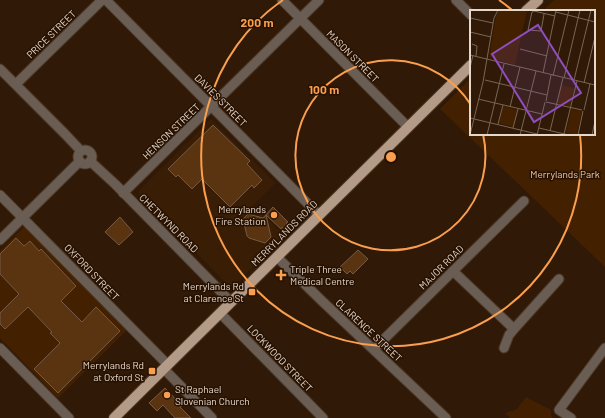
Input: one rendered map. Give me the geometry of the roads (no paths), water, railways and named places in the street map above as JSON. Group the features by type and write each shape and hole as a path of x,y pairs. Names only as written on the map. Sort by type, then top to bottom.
{"main road":[{"path":"527,10 538,0"},
{"name":"MERRYLANDS ROAD","path":"114,418 470,66"}],"street":[{"name":"PRICE STREET","path":"16,84 102,0"},
{"name":"DAVIES STREET","path":"106,0 319,215"},
{"name":"MASON STREET","path":"282,0 408,127"},
{"name":"HENSON STREET","path":"123,193 319,0"},
{"path":"456,0 470,14"},
{"path":"0,68 16,84"},
{"name":"CHETWYND ROAD","path":"16,84 81,151 89,151 91,155 85,161 110,179 231,302"},
{"path":"0,240 85,161"},
{"name":"OXFORD STREET","path":"0,195 166,367 212,418"},
{"name":"MAJOR ROAD","path":"374,349 524,201"},
{"name":"CLARENCE STREET","path":"277,257 446,418"},
{"path":"453,270 514,329"},
{"path":"504,348 514,329 559,279"},
{"name":"LOCKWOOD STREET","path":"220,313 323,418"},
{"path":"0,348 69,418"},
{"path":"571,418 559,410 605,348"}],"place":[{"name":"Merrylands Fire Station","path":"274,215"},
{"name":"Triple Three Medical Centre","path":"281,275"},
{"name":"Merrylands Rd at Clarence St","path":"252,292"},
{"name":"Merrylands Rd at Oxford St","path":"152,371"},
{"name":"St Raphael Slovenian Church","path":"167,395"}],"park label":[{"name":"Merrylands Park","path":"565,174"}]}
